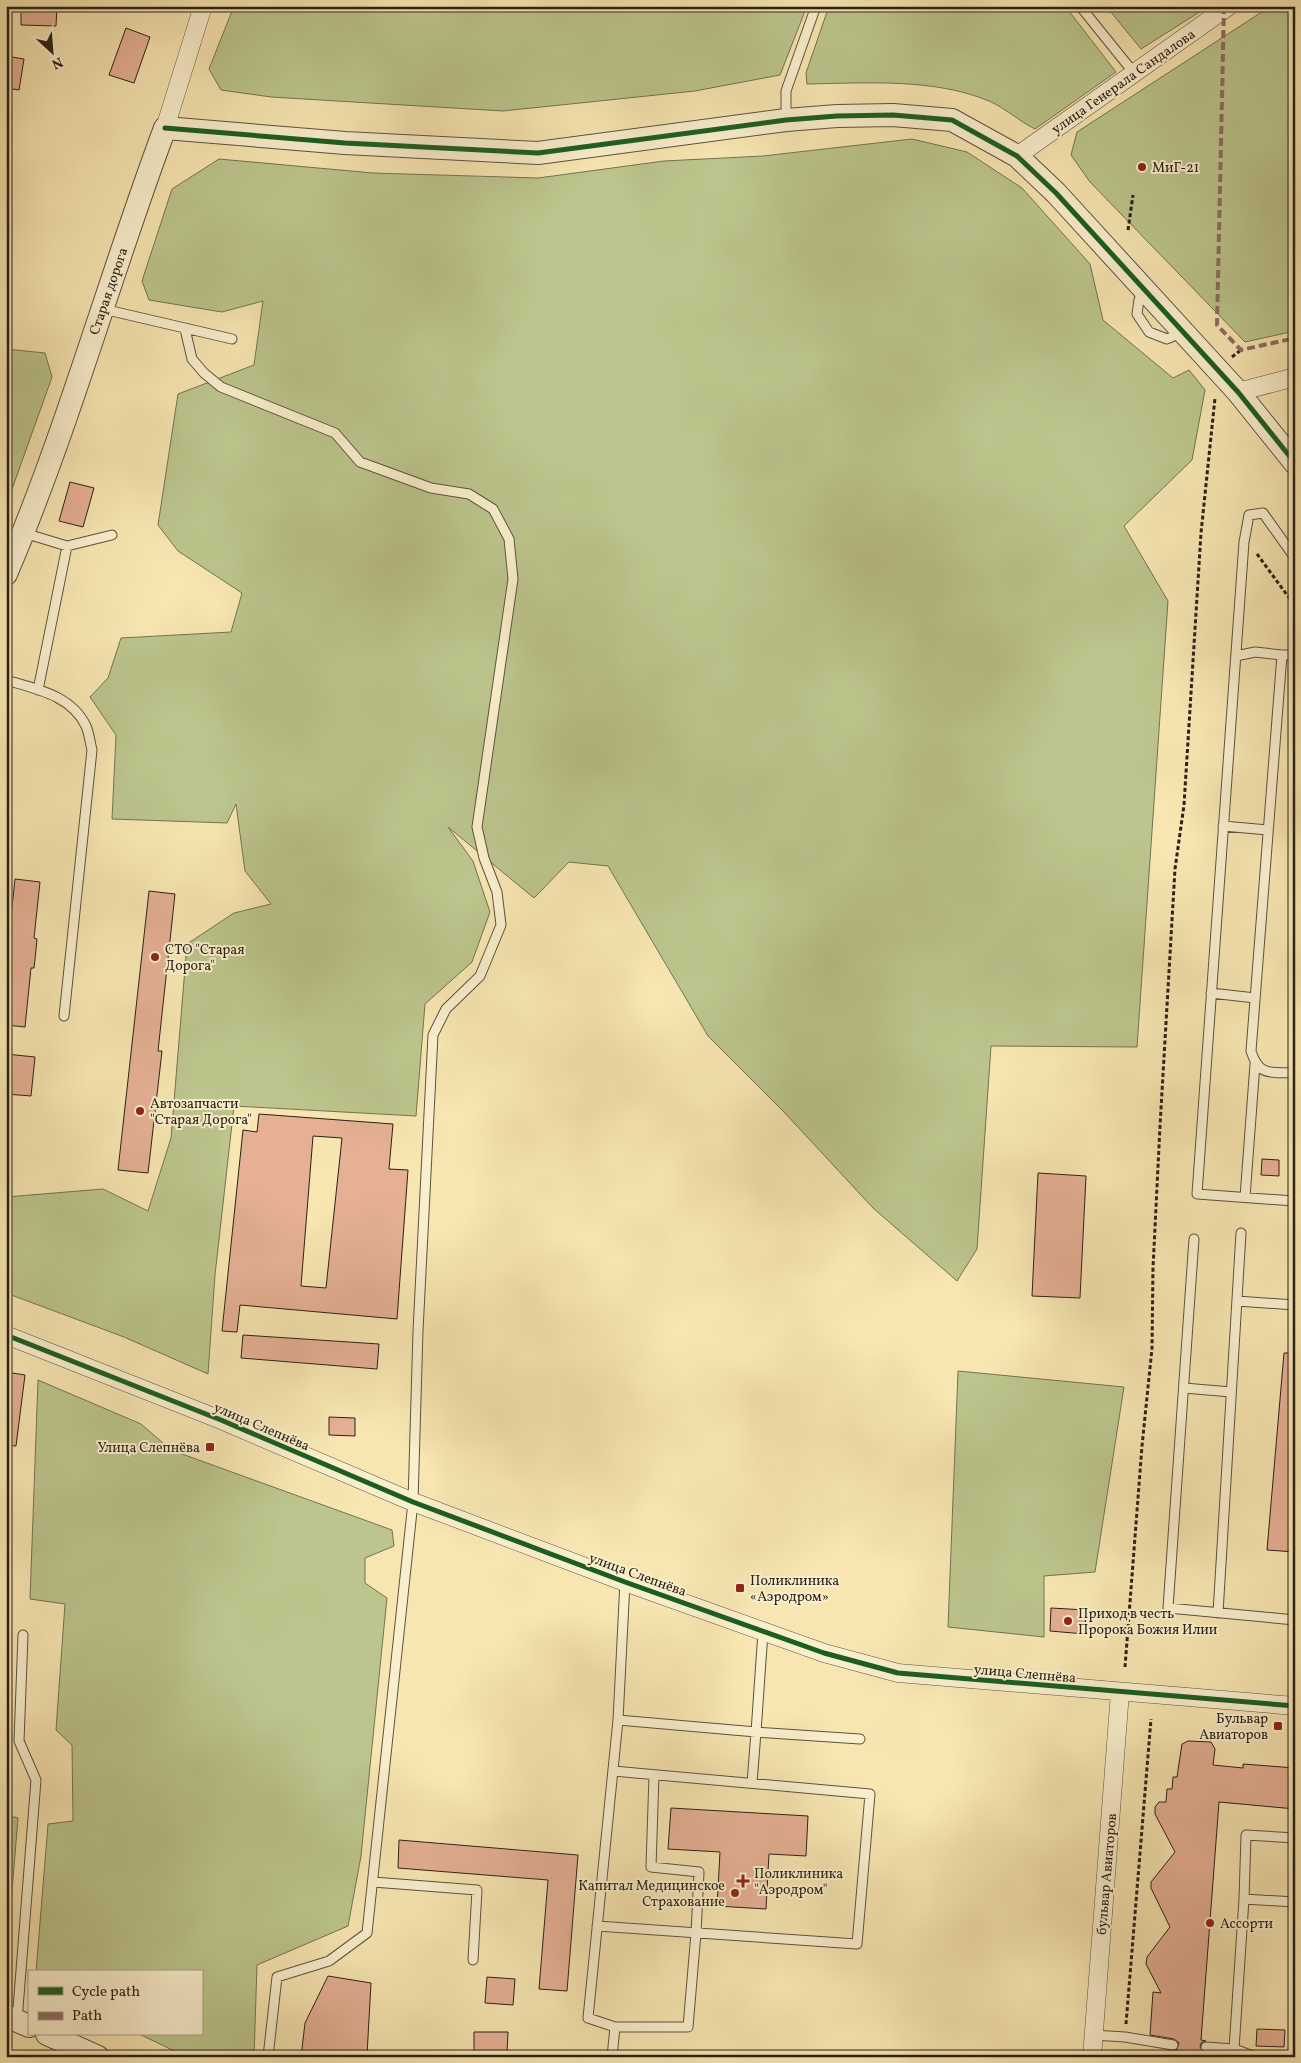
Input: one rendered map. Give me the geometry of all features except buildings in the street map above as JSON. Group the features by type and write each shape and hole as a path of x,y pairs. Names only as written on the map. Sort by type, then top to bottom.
{"street":[{"name":"Старая дорога","path":"6,574 24,533 165,128 203,6"},
{"name":"улица Генерала Сандалова","path":"1018,156 1229,6"},
{"path":"165,128 345,143 538,152 786,120 837,116 893,115 952,120 1018,156 1056,193 1238,392 1295,463"},
{"path":"1238,392 1295,377"},
{"name":"улица Слепнёва","path":"6,1335 221,1420 413,1502 625,1582 824,1653 898,1673 1295,1706"},
{"name":"бульвар Авиаторов","path":"1092,2057 1120,1692"},
{"path":"51,2036 98,2057"}],"lane":[{"path":"786,120 786,91 816,6"},
{"path":"1080,6 1134,73"},
{"path":"102,309 232,339"},
{"path":"185,329 192,358 204,373 221,388 335,433 360,462 430,488 469,494 493,509 509,539 513,579 477,827 484,858 497,892 501,925 480,976 446,1010 433,1035 418,1330 413,1502 366,1933 330,1961 277,1978 268,2057"},
{"path":"1295,558 1263,513 1249,515 1245,536 1197,1194 1294,1201 1295,1194"},
{"path":"24,533 66,546 112,535"},
{"path":"38,690 66,546"},
{"path":"1236,656 1255,652 1295,655"},
{"path":"1245,1197 1255,1064 1251,1051 1282,655"},
{"path":"6,680 58,696 73,709 86,726 92,750 64,1016"},
{"path":"1223,826 1268,830"},
{"path":"1211,993 1255,998"},
{"path":"1255,1064 1266,1072 1295,1073"},
{"path":"1218,1612 1241,1233"},
{"path":"1194,1239 1168,1608 1295,1620"},
{"path":"1237,1301 1295,1305"},
{"path":"1184,1388 1231,1392"},
{"path":"625,1582 618,1720 588,2018 615,2027 688,2027 699,1872 651,1867 654,1774"},
{"path":"752,1783 762,1632"},
{"path":"17,2021 36,1780 19,1741 23,1635"},
{"path":"618,1720 860,1739"},
{"path":"597,1926 857,1944 870,1794 613,1771"},
{"path":"1234,2049 1244,1899 1246,1835 1295,1838"},
{"path":"373,1882 477,1890 473,1960"},
{"path":"1244,1899 1295,1902"},
{"path":"612,2057 615,2027"},
{"path":"1093,2035 1125,2037 1174,2045"},
{"path":"1206,2047 1234,2049 1256,2057"}],"path":[{"path":"1128,230 1133,194"},
{"path":"1125,1667 1142,1446 1152,1348 1153,1268 1175,869 1184,805 1201,533 1216,395 1216,368 1242,350"},
{"path":"1245,536 1295,606"},
{"path":"1125,2037 1151,1719"}],"green space":[{"path":"234,6 807,6 780,75 695,91 503,111 271,97 221,90 209,69"},
{"path":"829,6 1065,6 1116,72 1035,129 989,101 946,88 900,84 807,84 806,73"},
{"path":"1106,6 1209,6 1141,49"},
{"path":"1271,6 1295,6 1295,331 1245,342 1090,182 1071,155 1077,132"},
{"path":"912,139 967,152 1022,188 1090,264 1103,320 1173,378 1189,370 1205,390 1192,460 1124,526 1168,601 1137,1047 991,1046 977,1249 957,1281 873,1208 784,1112 708,1036 608,866 569,862 534,898 448,827 473,861 490,912 472,962 425,1004 416,1116 234,1106 215,1275 208,1374 124,1337 6,1293 6,1197 103,1189 148,1211 171,1138 187,944 234,913 271,904 245,871 236,804 227,823 112,819 116,735 90,697 108,678 121,638 231,632 242,593 178,551 158,525 178,394 254,365 263,301 222,312 149,300 142,281 172,189 219,159 373,173 538,178 664,161 763,156"},
{"path":"6,349 45,353 52,377 6,506"},
{"path":"958,1371 1124,1387 1095,1572 1044,1576 1044,1637 948,1627"},
{"path":"38,1380 141,1424 171,1450 392,1530 394,1546 365,1558 365,1583 387,1598 361,1856 348,1926 257,1965 254,2057 187,2057 143,2036 202,2036 202,1970 36,1970 48,1824 73,1821 72,1745 56,1730 65,1604 30,1599"},
{"path":"6,1815 18,1818 6,1964"}],"marked path":[{"path":"1224,6 1217,325 1241,350 1295,338"}],"cycle path":[{"path":"165,128 345,143 538,153 786,120 837,116 893,115 952,120 1017,156 1056,193 1238,392 1295,463"},
{"path":"6,1335 221,1420 413,1502 625,1582 824,1653 898,1673 1295,1706"}],"place":[{"name":"МиГ-21","path":"1142,167"},
{"name":"СТО \"Старая Дорога\"","path":"155,957"},
{"name":"Автозапчасти \"Старая Дорога\"","path":"140,1111"},
{"name":"Улица Слепнёва","path":"210,1447"},
{"name":"Поликлиника «Аэродром»","path":"740,1588"},
{"name":"Приход в честь Пророка Божия Илии","path":"1068,1621"},
{"name":"Бульвар Авиаторов","path":"1278,1726"},
{"name":"Поликлиника \"Аэродром\"","path":"743,1881"},
{"name":"Капитал Медицинское Страхование","path":"735,1893"},
{"name":"Ассорти","path":"1210,1923"}]}
